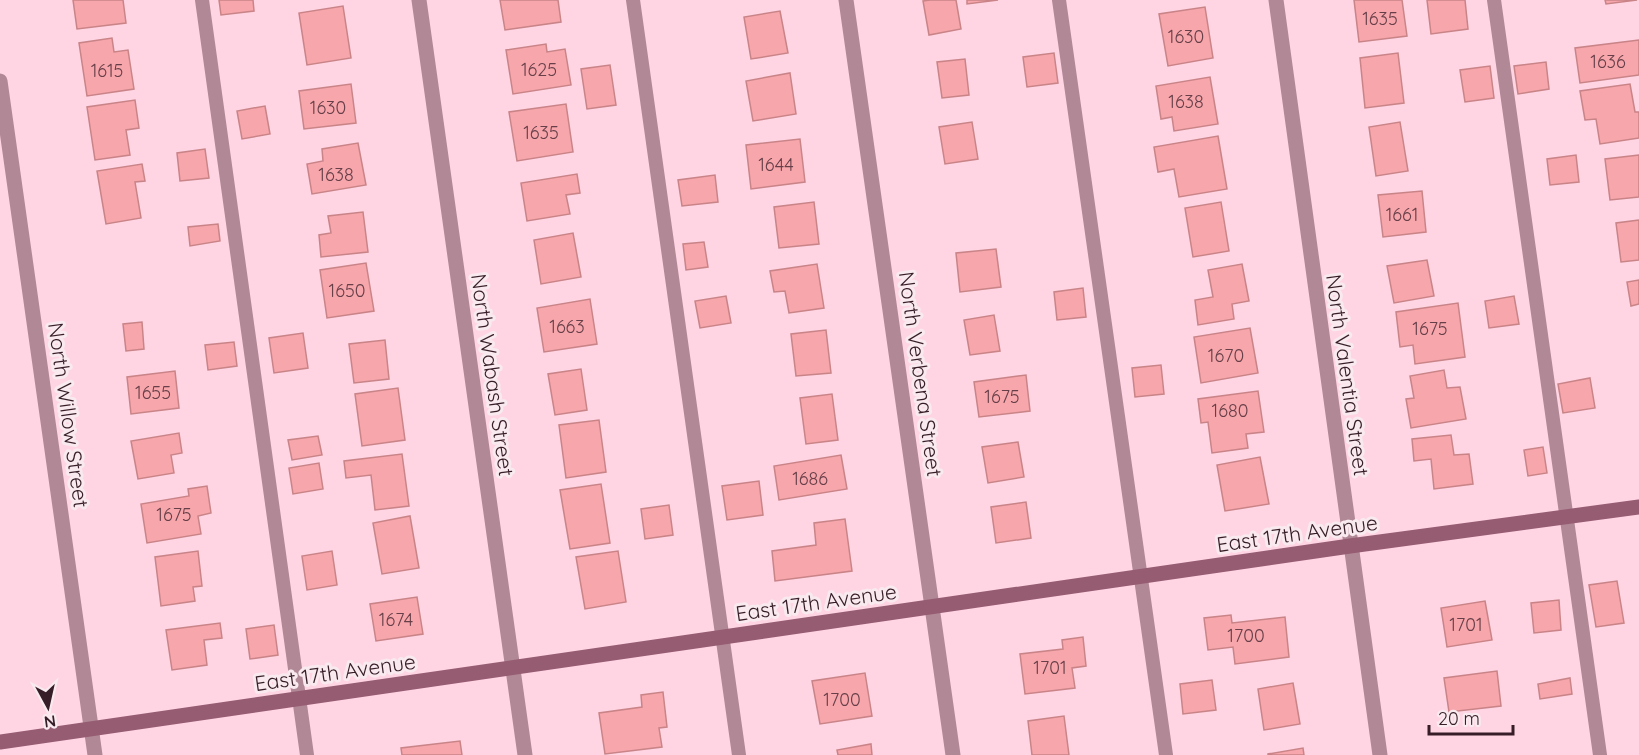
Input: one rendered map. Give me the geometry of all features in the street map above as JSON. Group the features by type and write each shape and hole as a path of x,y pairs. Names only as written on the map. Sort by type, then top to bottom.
{"street":[{"name":"North Wabash Street","path":"419,0 525,755"},
{"name":"North Verbena Street","path":"846,0 953,755"},
{"name":"North Valentia Street","path":"1276,0 1380,755"},
{"name":"North Willow Street","path":"0,81 96,755"},
{"name":"East 17th Avenue","path":"0,742 1350,546 1639,507"}],"lane":[{"path":"202,0 307,755"},
{"path":"633,0 739,755"},
{"path":"1059,0 1166,755"},
{"path":"1494,0 1600,755"}],"building":[{"path":"73,0 123,0 126,23 77,29"},
{"path":"219,0 253,0 254,11 221,15"},
{"path":"500,0 558,0 561,22 505,30"},
{"path":"956,0 961,29 929,35 923,1"},
{"path":"967,0 998,0 967,4"},
{"path":"1354,0 1402,0 1407,36 1359,42"},
{"path":"1427,0 1465,0 1468,29 1431,34"},
{"path":"1605,0 1637,0 1606,4"},
{"path":"343,6 351,58 307,65 299,13"},
{"path":"1205,7 1213,58 1168,66 1159,14"},
{"path":"780,11 788,53 751,59 744,17"},
{"path":"112,38 114,52 128,50 134,89 87,96 79,43"},
{"path":"1639,40 1639,75 1580,83 1575,48"},
{"path":"546,44 547,52 565,49 571,85 513,94 506,50"},
{"path":"1054,53 1058,83 1027,87 1023,57"},
{"path":"1398,53 1404,103 1365,108 1360,58"},
{"path":"965,59 969,95 942,98 937,62"},
{"path":"1546,62 1549,89 1518,94 1514,66"},
{"path":"610,65 616,105 587,109 581,69"},
{"path":"1490,66 1494,98 1465,102 1460,70"},
{"path":"790,73 796,114 753,121 746,81"},
{"path":"1210,77 1218,124 1174,131 1172,117 1161,119 1156,86"},
{"path":"351,84 356,123 304,129 299,91"},
{"path":"1630,84 1635,112 1639,112 1639,138 1600,144 1596,119 1585,120 1580,91"},
{"path":"135,100 139,128 126,130 130,155 95,160 87,107"},
{"path":"566,104 573,152 517,161 509,112"},
{"path":"265,106 270,134 242,139 237,111"},
{"path":"972,122 978,159 945,164 939,127"},
{"path":"1400,122 1408,171 1376,176 1369,127"},
{"path":"1218,136 1227,189 1179,197 1174,169 1158,172 1154,147"},
{"path":"800,139 805,182 751,189 746,145"},
{"path":"358,143 366,185 312,194 307,164 323,161 322,149"},
{"path":"205,149 209,178 180,181 177,153"},
{"path":"1576,155 1579,182 1550,185 1547,159"},
{"path":"1639,155 1639,197 1610,200 1605,159"},
{"path":"142,164 145,181 135,182 141,218 106,224 97,171"},
{"path":"577,174 580,193 566,195 570,214 527,221 521,183"},
{"path":"715,175 718,202 682,206 678,180"},
{"path":"1422,191 1426,232 1383,237 1378,195"},
{"path":"814,202 819,244 779,248 774,207"},
{"path":"1221,202 1229,251 1193,257 1185,208"},
{"path":"363,212 368,252 321,257 319,235 331,233 328,216"},
{"path":"1639,220 1639,260 1621,262 1616,223"},
{"path":"218,224 220,241 190,246 188,227"},
{"path":"573,233 581,277 541,284 534,240"},
{"path":"704,242 708,267 686,270 683,244"},
{"path":"996,249 1001,287 960,292 956,253"},
{"path":"1427,260 1434,296 1394,303 1387,266"},
{"path":"366,263 374,311 327,318 320,270"},
{"path":"817,264 824,308 789,313 785,291 774,292 770,271"},
{"path":"1242,264 1249,301 1232,304 1234,319 1198,325 1195,300 1213,297 1208,270"},
{"path":"1639,280 1639,304 1631,306 1627,282"},
{"path":"1083,288 1086,317 1057,320 1054,292"},
{"path":"726,296 731,323 700,328 695,301"},
{"path":"1514,296 1519,324 1489,328 1485,301"},
{"path":"590,299 597,344 544,352 537,308"},
{"path":"1458,303 1465,357 1415,364 1413,345 1400,347 1396,312"},
{"path":"994,315 1000,351 970,355 964,320"},
{"path":"142,322 144,349 126,351 123,324"},
{"path":"1250,328 1258,373 1201,383 1194,337"},
{"path":"826,330 831,373 796,376 791,334"},
{"path":"303,333 308,368 274,373 269,338"},
{"path":"385,340 389,379 354,383 349,344"},
{"path":"234,342 237,366 208,370 205,345"},
{"path":"1161,365 1164,394 1135,397 1132,368"},
{"path":"581,369 587,410 555,415 548,374"},
{"path":"1444,370 1447,388 1460,387 1466,419 1411,428 1406,399 1414,398 1410,376"},
{"path":"175,371 179,408 131,414 127,377"},
{"path":"1026,375 1030,411 979,417 974,382"},
{"path":"1590,378 1595,408 1563,413 1558,384"},
{"path":"398,388 405,440 362,446 355,394"},
{"path":"1258,391 1264,432 1246,434 1248,448 1212,453 1208,422 1201,423 1198,399"},
{"path":"832,394 838,440 806,444 800,398"},
{"path":"599,420 606,472 566,478 559,425"},
{"path":"179,433 182,453 171,455 174,473 138,479 131,441"},
{"path":"1451,435 1454,455 1469,454 1473,484 1434,489 1431,459 1414,461 1412,439"},
{"path":"318,436 322,455 292,460 288,440"},
{"path":"1018,442 1024,477 988,483 982,447"},
{"path":"1543,447 1547,473 1528,476 1524,450"},
{"path":"402,454 409,506 375,510 371,475 346,478 344,461"},
{"path":"841,455 847,489 779,500 774,466"},
{"path":"1260,457 1269,504 1225,511 1217,465"},
{"path":"319,463 323,489 293,494 289,468"},
{"path":"759,481 763,515 727,520 722,486"},
{"path":"601,484 610,543 570,549 560,490"},
{"path":"207,486 211,513 198,516 201,534 147,543 141,504 189,496 188,489"},
{"path":"1026,502 1031,538 996,543 991,507"},
{"path":"669,505 673,535 645,539 641,509"},
{"path":"410,516 419,568 382,574 373,523"},
{"path":"845,519 852,571 775,581 772,551 816,545 814,523"},
{"path":"198,551 202,586 193,587 195,601 161,606 155,557"},
{"path":"332,551 337,585 307,590 302,556"},
{"path":"618,551 626,602 585,609 576,557"},
{"path":"1617,581 1624,623 1596,627 1589,585"},
{"path":"417,597 423,634 376,641 370,604"},
{"path":"1559,600 1561,630 1534,633 1531,603"},
{"path":"1485,601 1492,640 1447,647 1441,608"},
{"path":"1231,615 1232,623 1285,617 1289,657 1235,664 1233,647 1208,650 1204,618"},
{"path":"220,623 222,638 204,640 207,665 172,670 166,630"},
{"path":"274,625 278,655 250,659 246,629"},
{"path":"1083,637 1086,666 1072,668 1075,688 1025,694 1020,654 1063,649 1062,640"},
{"path":"1497,671 1501,706 1449,712 1444,678"},
{"path":"865,673 872,716 820,724 812,681"},
{"path":"1570,678 1572,694 1540,699 1538,684"},
{"path":"1212,680 1216,710 1183,714 1180,684"},
{"path":"1293,683 1300,724 1264,730 1258,689"},
{"path":"663,692 667,727 659,728 662,747 605,754 599,713 642,707 641,695"},
{"path":"1064,716 1069,755 1032,755 1028,721"},
{"path":"460,741 462,755 402,755 401,748"},
{"path":"871,744 872,755 838,755 837,750"},
{"path":"1303,748 1304,755 1268,755 1268,754"}]}
